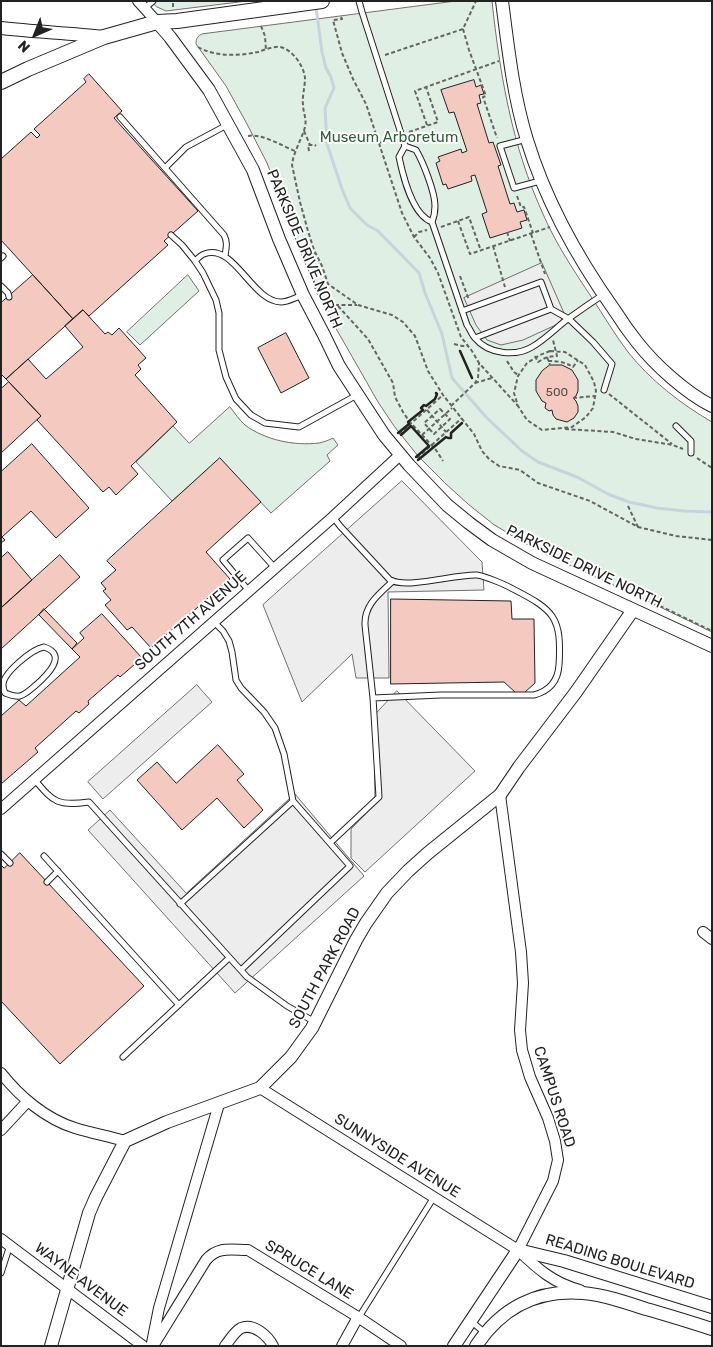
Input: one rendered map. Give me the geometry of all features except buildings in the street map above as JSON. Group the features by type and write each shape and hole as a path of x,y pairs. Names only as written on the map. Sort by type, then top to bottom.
{"main road":[{"path":"1,82 104,37 157,22 295,6 322,1"}],"street":[{"path":"502,1 518,104 526,139 541,181 557,216 603,295 638,343 662,369 697,399 712,406"},
{"path":"145,4 157,22"},
{"name":"PARKSIDE DRIVE NORTH","path":"157,22 198,73 209,90 253,170 303,295 317,307 339,366 384,435 400,455 447,505 492,540 532,563 712,646"},
{"path":"1,28 104,37"},
{"name":"SOUTH 7TH AVENUE","path":"1,809 334,517 400,455"},
{"name":"SOUTH PARK ROAD","path":"125,1140 167,1122 260,1088 292,1057 316,1022 356,940 387,893 428,853 500,795 576,692 633,610"},
{"name":"CAMPUS ROAD","path":"500,795 521,952 520,1030 522,1050 530,1077 548,1118 558,1160 553,1181 518,1250"},
{"path":"703,932 712,939"},
{"path":"1,1073 11,1085 52,1118 75,1128 125,1140 89,1213 51,1346"},
{"name":"SUNNYSIDE AVENUE","path":"260,1088 518,1250"},
{"path":"1,1130 28,1100"},
{"name":"SPRUCE LANE","path":"152,1346 159,1308 220,1104"},
{"name":"WAYNE AVENUE","path":"5,1242 144,1346"},
{"name":"SPRUCE LANE","path":"152,1346 206,1260 213,1253 228,1250 248,1250 358,1317 401,1346"},
{"path":"454,1346 518,1250"},
{"name":"READING BOULEVARD","path":"518,1250 545,1275 556,1282 711,1327"},
{"name":"READING BOULEVARD","path":"518,1250 564,1261 712,1307"},
{"name":"READING BOULEVARD","path":"476,1346 495,1322 526,1301 545,1295 583,1293 605,1297"},
{"path":"342,1346 358,1317"},
{"path":"225,1346 236,1332 243,1327 259,1330 265,1334 273,1346"}],"lane":[{"path":"359,1 405,146 399,157 406,184 420,213 432,222"},
{"path":"120,118 224,235 227,241 225,256"},
{"path":"165,168 186,147 228,124"},
{"path":"526,139 500,146 514,188 541,181"},
{"path":"405,146 416,150 421,158 435,206 432,222 467,325 475,338 484,345 492,350 504,352 517,352 531,347 603,295"},
{"path":"171,235 195,261 216,300 219,313 220,350 226,378 236,399 251,415 265,423 299,428 357,394"},
{"path":"195,261 204,254 218,253 225,256 266,297 273,301 286,301 303,295"},
{"path":"462,311 541,282 551,308 569,318 612,364 604,390"},
{"path":"1,286 8,293 9,297"},
{"path":"475,338 551,308"},
{"path":"676,426 691,441 691,454"},
{"path":"334,517 384,574 396,583 478,575 509,587 547,609 554,618 559,630 560,645 557,676 548,688 534,695 441,695 373,698"},
{"path":"249,591 223,560 248,538 275,568"},
{"path":"330,843 379,797 373,698 365,614 371,602 393,581"},
{"path":"214,622 229,641 236,680 241,688 264,712 275,728 284,754 293,800 350,866 241,970"},
{"path":"44,647 50,649 55,659 53,667 46,676 22,696 3,695 5,678 10,671 37,648 44,647"},
{"path":"34,779 47,794 58,802 74,804 89,802 229,958 253,982 287,1006 316,1022"},
{"path":"180,904 293,800"},
{"path":"1,854 10,863"},
{"path":"44,856 179,1005"},
{"path":"47,882 58,871"},
{"path":"123,1057 229,958"},
{"path":"358,1317 434,1197"},
{"path":"1,1273 5,1242"},
{"path":"470,1320 485,1333"}],"path":[{"path":"172,7 173,1"},
{"path":"476,1 463,29 486,96 483,97 500,146"},
{"path":"334,20 342,19 341,17"},
{"path":"261,26 265,36 266,50"},
{"path":"383,55 463,29"},
{"path":"198,46 211,52 226,54 247,54 282,47 291,52 298,60 305,79 302,100 306,126 295,151 292,164 296,184 314,250 328,284 358,306"},
{"path":"428,125 415,91 501,60"},
{"path":"423,127 438,122 426,87"},
{"path":"304,131 310,145 308,145 309,151"},
{"path":"238,143 248,136 254,135 295,151"},
{"path":"310,145 316,146"},
{"path":"394,188 400,187"},
{"path":"514,188 521,207 524,207 545,274 541,282"},
{"path":"414,236 420,232 435,229 469,217 481,250"},
{"path":"458,221 470,254 552,226"},
{"path":"508,232 510,241"},
{"path":"493,246 508,294"},
{"path":"314,250 312,279 317,307 358,306 392,315 403,322 415,336 428,372 451,407 474,434 488,459 499,466 520,470 538,483 590,501 638,526 676,536 712,540"},
{"path":"338,306 368,339 393,384 395,397 403,412 432,445 443,461"},
{"path":"539,361 547,357 557,356 555,344 550,333"},
{"path":"454,344 469,347"},
{"path":"550,351 557,351 565,352 585,365 594,382 596,392 593,408 586,418 572,427 542,430 527,420 518,406 514,393 516,382 527,363 550,351"},
{"path":"504,352 507,362 518,376"},
{"path":"547,357 550,365"},
{"path":"548,361 559,361 573,367 578,360"},
{"path":"422,435 474,384 478,378 479,363"},
{"path":"474,384 493,378"},
{"path":"594,382 674,445 712,468"},
{"path":"399,434 443,395"},
{"path":"573,398 595,396"},
{"path":"440,409 445,414 450,419 434,434 424,423 440,409"},
{"path":"427,410 446,432"},
{"path":"416,458 462,418"},
{"path":"560,428 613,432 636,439 674,445"},
{"path":"628,506 638,526"},
{"path":"648,617 656,604 712,631"}],"green space":[{"path":"151,1 247,1 166,11 157,7"},
{"name":"Museum Arboretum","path":"456,1 492,1 503,83 515,136 532,188 548,225 566,257 628,352 667,391 712,422 712,632 519,540 493,524 468,504 418,456 378,402 334,325 304,261 267,163 226,86 196,44 197,38 202,34"},
{"path":"188,275 199,291 140,345 127,332"},
{"path":"230,407 245,425 261,435 280,441 300,444 321,443 333,438 338,445 327,455 330,461 271,513 220,459 172,501 136,462 173,426 189,443"}],"shaded area":[{"path":"542,263 564,313 560,323 523,340 501,345 487,340 476,325 464,298"},
{"path":"402,481 482,562 484,590 388,592 389,678 356,678 352,654 302,702 263,605"},
{"path":"197,685 212,702 103,799 88,782"},
{"path":"397,691 475,771 365,872 351,858 351,829 375,804 374,716"},
{"path":"295,794 364,876 235,993 88,830 110,810 186,893"}],"waterway":[{"path":"316,7 322,52 334,88 325,108 327,144 342,189 350,208 367,225 378,231 419,273 442,334 452,378 486,417 522,451 538,462 577,477 608,494 629,502 657,508 712,512"}],"wall":[{"path":"460,351 472,378"},
{"path":"398,433 423,410 421,408 424,405 426,406 435,399 436,393"},
{"path":"418,460 446,437 451,438 451,433 462,423"},
{"path":"401,435 411,426 429,446 416,457"}]}
